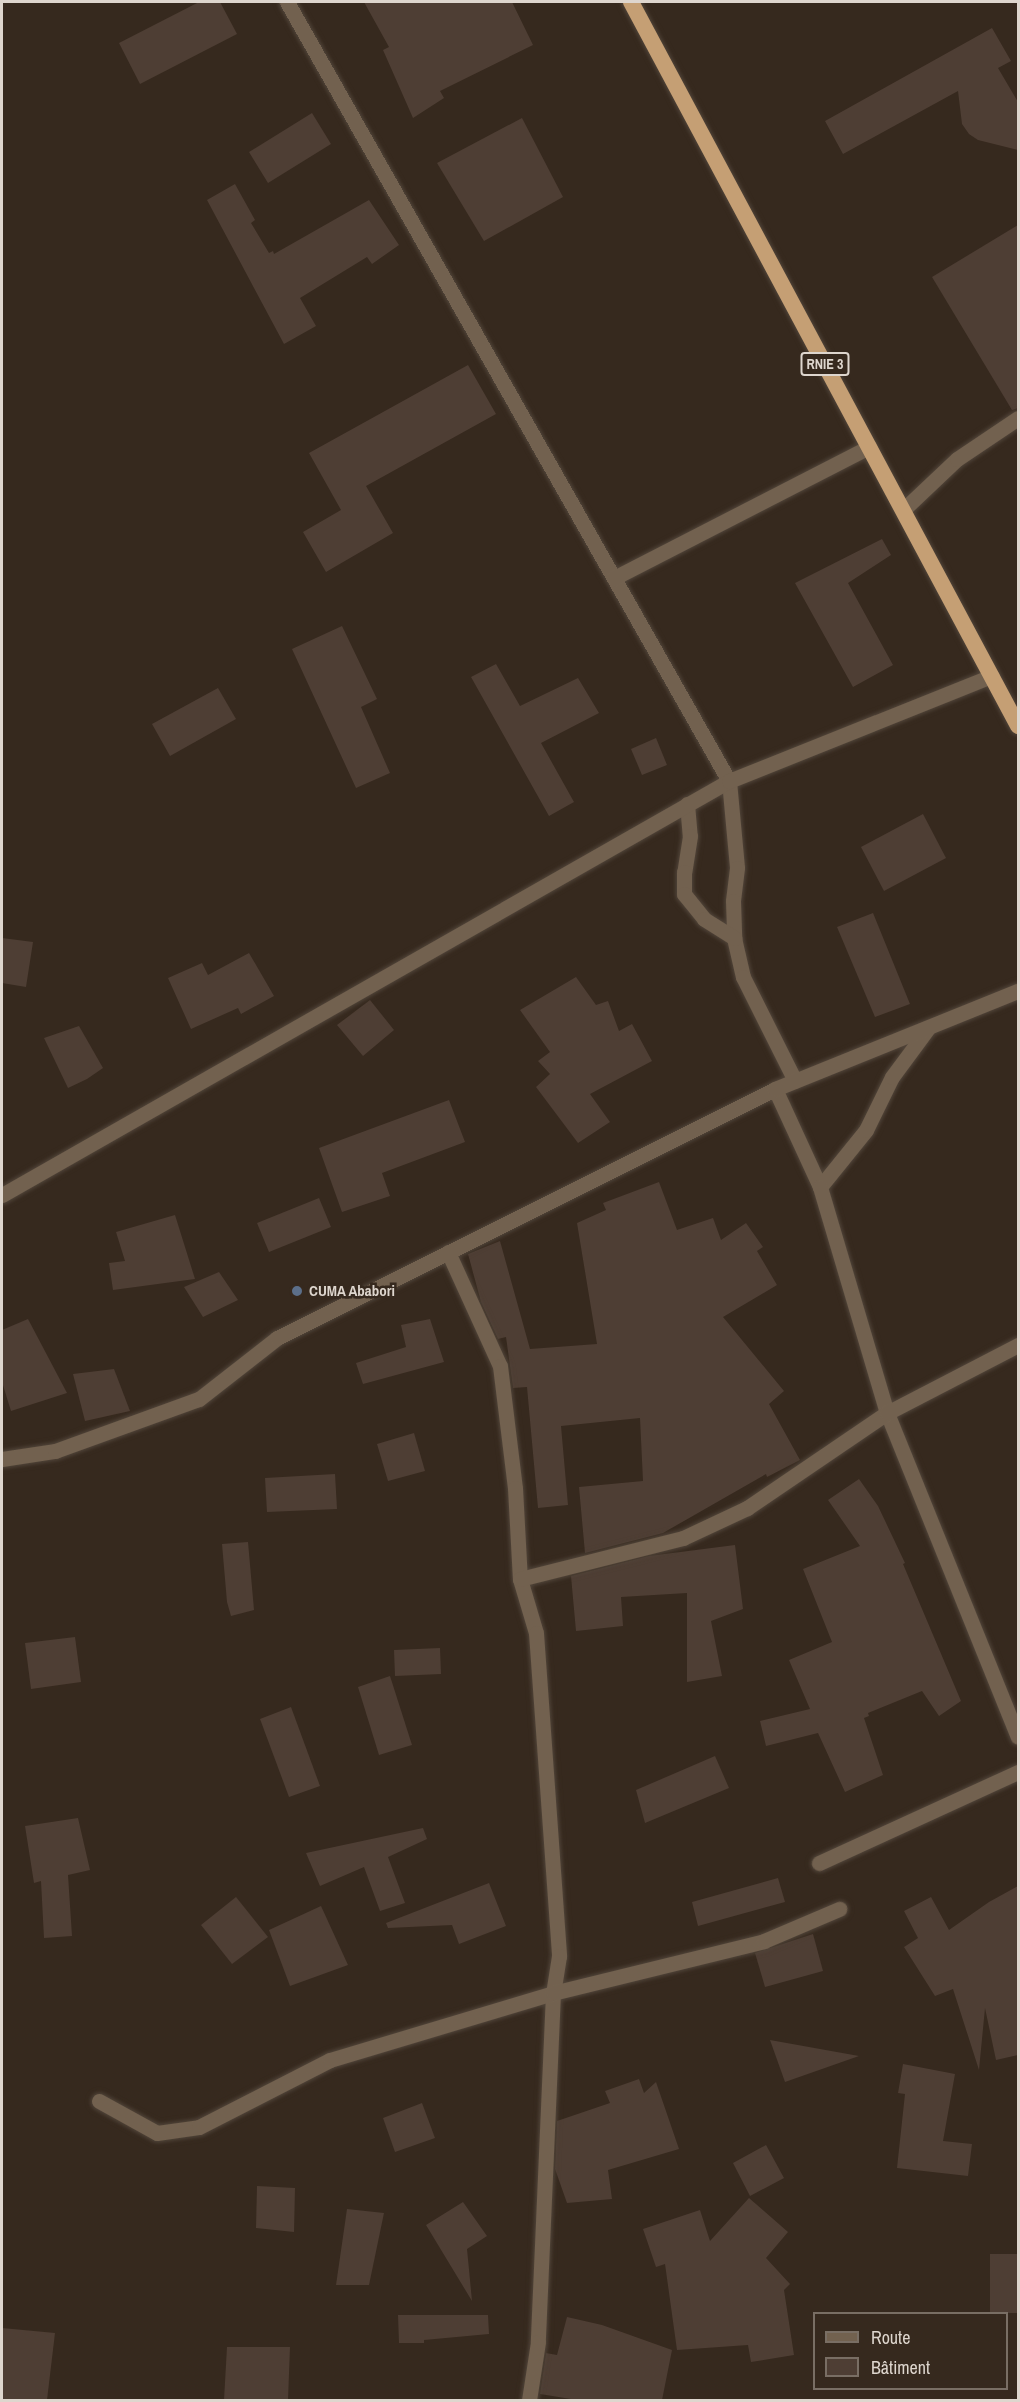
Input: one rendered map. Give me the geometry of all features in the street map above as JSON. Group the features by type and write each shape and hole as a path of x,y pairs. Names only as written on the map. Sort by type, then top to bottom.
{"highway":[{"name":"RNIE 3","path":"631,2 1018,726"}],"street":[{"path":"287,2 729,781 737,868 733,901 734,938 743,977 795,1081"},
{"path":"903,510 957,459 1018,418"},
{"path":"614,578 869,447"},
{"path":"2,1195 729,781 992,676"},
{"path":"687,804 690,836 684,872 684,894 704,919 734,938"},
{"path":"2,1459 55,1451 199,1399 278,1338 774,1089 1018,991"},
{"path":"820,1187 866,1130 892,1077 930,1027"},
{"path":"774,1089 820,1187 887,1413 1018,1737"},
{"path":"448,1252 500,1366 515,1488 520,1578 536,1633 559,1956 553,1993 538,2342 529,2400"},
{"path":"520,1578 683,1538 747,1508 887,1413 1018,1345"},
{"path":"819,1863 1018,1772"},
{"path":"99,2101 157,2133 199,2127 330,2060 553,1993 764,1941 839,1909"}],"building":[{"path":"199,2 220,2 237,34 140,84 119,43"},
{"path":"364,2 512,2 533,45 440,91 444,98 413,118 383,50 389,47"},
{"path":"992,28 1011,61 998,68 1018,102 1018,150 978,140 969,134 962,124 958,91 843,154 825,121"},
{"path":"312,113 331,144 268,183 249,152"},
{"path":"522,118 563,197 484,241 437,163"},
{"path":"235,184 255,220 251,223 269,253 273,251 274,254 369,200 399,245 372,264 367,257 300,298 316,326 284,344 207,200"},
{"path":"1018,225 1018,408 1012,410 932,277"},
{"path":"468,365 496,414 366,486 393,533 326,572 303,532 341,510 309,453"},
{"path":"882,539 891,555 848,583 893,665 853,687 795,583"},
{"path":"342,626 377,699 361,707 390,773 356,788 292,649"},
{"path":"496,664 520,706 578,678 599,713 541,743 574,802 549,816 471,677"},
{"path":"218,688 236,719 170,756 152,724"},
{"path":"656,738 667,765 642,775 631,749"},
{"path":"923,814 946,858 884,891 861,847"},
{"path":"873,913 910,1004 875,1017 837,927"},
{"path":"2,938 33,942 26,987 2,983"},
{"path":"249,953 274,996 241,1014 238,1008 191,1029 168,978 202,963 208,975"},
{"path":"576,977 596,1005 608,1001 619,1031 632,1024 652,1061 590,1094 610,1122 578,1143 536,1087 550,1074 538,1061 550,1052 520,1010"},
{"path":"370,1000 394,1030 363,1056 337,1025"},
{"path":"79,1026 103,1068 68,1088 44,1038"},
{"path":"449,1100 465,1142 382,1173 390,1196 342,1212 319,1148"},
{"path":"659,1182 677,1230 713,1218 721,1240 746,1223 763,1247 757,1251 777,1285 723,1317 784,1391 769,1404 800,1460 767,1477 766,1474 663,1533 585,1553 579,1487 643,1481 640,1418 561,1426 568,1505 538,1508 527,1387 513,1388 506,1337 498,1339 481,1302 468,1254 500,1241 530,1349 597,1344 577,1223 606,1210 603,1203"},
{"path":"319,1198 331,1227 269,1252 257,1223"},
{"path":"175,1215 195,1279 113,1290 109,1263 125,1261 116,1232"},
{"path":"219,1272 238,1300 203,1317 184,1287"},
{"path":"28,1319 67,1393 11,1411 2,1382 2,1330"},
{"path":"430,1319 444,1362 363,1384 356,1363 406,1347 401,1325"},
{"path":"114,1369 130,1411 85,1421 73,1374"},
{"path":"414,1433 425,1471 388,1481 377,1444"},
{"path":"335,1474 337,1509 267,1512 265,1478"},
{"path":"859,1479 878,1506 905,1563 903,1564 961,1701 939,1716 922,1691 868,1713 869,1716 864,1718 883,1775 845,1792 818,1733 766,1746 760,1721 810,1709 789,1660 832,1642 803,1569 860,1546 828,1500"},
{"path":"248,1542 254,1610 231,1616 227,1602 222,1544"},
{"path":"735,1545 743,1609 711,1621 722,1676 687,1682 687,1593 621,1597 623,1626 576,1631 571,1576 649,1556"},
{"path":"75,1637 81,1682 31,1689 25,1643"},
{"path":"440,1648 441,1674 395,1676 394,1650"},
{"path":"390,1676 412,1745 379,1755 358,1687"},
{"path":"291,1707 320,1786 289,1797 260,1719"},
{"path":"715,1756 729,1788 645,1823 636,1790"},
{"path":"78,1818 90,1870 68,1875 72,1936 44,1938 41,1881 34,1883 25,1826"},
{"path":"423,1828 427,1839 388,1857 405,1903 380,1911 364,1867 320,1886 306,1853"},
{"path":"778,1878 785,1902 698,1926 692,1902"},
{"path":"489,1883 506,1926 459,1944 452,1925 388,1928 386,1923"},
{"path":"1018,1886 1018,2055 996,2060 985,2008 979,2070 953,1989 935,1996 904,1947 918,1938 904,1911 931,1897 949,1930 989,1902"},
{"path":"236,1897 268,1937 232,1964 201,1925"},
{"path":"321,1906 348,1965 290,1986 269,1930"},
{"path":"813,1934 823,1971 765,1987 755,1953"},
{"path":"770,2040 859,2056 785,2082"},
{"path":"903,2064 955,2074 943,2141 972,2144 968,2176 897,2168 905,2094 898,2093"},
{"path":"639,2079 644,2093 656,2082 679,2149 608,2170 612,2199 567,2203 555,2169 557,2121 610,2103 605,2091"},
{"path":"422,2103 435,2138 395,2152 383,2118"},
{"path":"766,2145 784,2178 750,2196 733,2163"},
{"path":"257,2186 295,2188 294,2232 256,2228"},
{"path":"749,2198 788,2232 766,2258 790,2284 784,2290 794,2355 751,2362 748,2345 677,2350 665,2264 656,2267 643,2229 700,2210 710,2241"},
{"path":"463,2202 487,2236 467,2249 472,2301 426,2225"},
{"path":"347,2209 384,2213 369,2285 336,2285"},
{"path":"990,2254 1018,2254 1018,2313 990,2312"},
{"path":"398,2315 488,2315 489,2334 424,2340 424,2343 399,2343"},
{"path":"567,2317 602,2325 672,2350 662,2400 577,2400 540,2394 546,2353 557,2355"},
{"path":"2,2328 55,2333 47,2400 2,2400"},
{"path":"227,2347 290,2347 288,2400 224,2400"}],"place":[{"name":"CUMA Ababori","path":"297,1291"}]}
